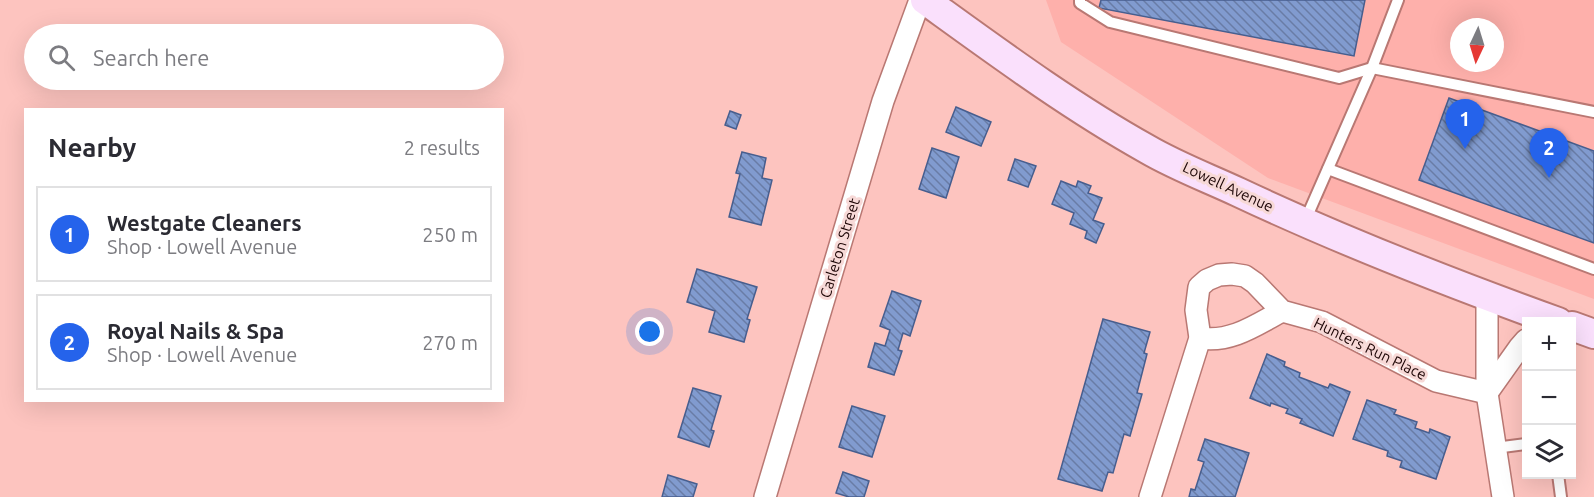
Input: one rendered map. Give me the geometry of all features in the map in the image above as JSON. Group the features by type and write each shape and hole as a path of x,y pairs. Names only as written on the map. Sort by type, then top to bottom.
{"main road":[{"name":"Lowell Avenue","path":"925,0 1025,72 1148,150 1304,222 1543,317"},
{"name":"Lowell Avenue","path":"1576,328 1594,334"}],"street":[{"name":"Carleton Street","path":"765,497 883,101 920,0"},
{"path":"1150,497 1200,338 1196,310 1199,287 1207,280 1219,275 1245,276 1282,311 1238,334 1211,340 1200,338"},
{"path":"1487,296 1487,393 1503,497"},
{"name":"Hunters Run Place","path":"1282,311 1322,322 1436,381 1487,393"},
{"path":"1487,393 1522,345"}],"lane":[{"path":"1080,0 1080,3 1110,22 1339,78 1372,68 1594,112"},
{"path":"1304,222 1372,68 1398,0"},
{"path":"1328,169 1594,269"},
{"path":"1495,448 1522,445"},
{"path":"1559,479 1561,497"}],"shaded area":[{"path":"1046,0 1594,0 1594,299 1268,178 1061,42"}],"building":[{"path":"1101,0 1365,0 1354,56 1099,8"},
{"path":"1449,98 1594,151 1594,243 1419,180"},
{"path":"956,107 991,122 981,146 946,132"},
{"path":"730,111 741,115 736,129 725,125"},
{"path":"932,148 959,157 946,198 919,189"},
{"path":"742,152 766,158 762,178 772,180 761,225 729,217 740,174 736,173"},
{"path":"1015,159 1036,166 1028,187 1008,180"},
{"path":"1061,181 1076,187 1078,181 1091,186 1088,193 1102,198 1093,220 1104,224 1096,243 1085,238 1087,231 1070,224 1074,213 1052,204"},
{"path":"697,269 757,287 747,319 750,320 744,342 709,332 715,311 687,302"},
{"path":"892,291 921,301 910,336 903,333 898,350 902,351 894,375 868,367 875,343 885,346 890,330 880,326"},
{"path":"1103,319 1150,332 1137,393 1142,394 1130,436 1124,434 1113,473 1108,472 1102,491 1058,479"},
{"path":"1267,354 1285,362 1284,366 1300,373 1299,377 1328,388 1330,384 1350,392 1333,436 1300,423 1302,419 1286,413 1288,409 1271,403 1270,406 1250,398"},
{"path":"693,388 721,396 711,430 714,431 709,447 678,437"},
{"path":"1367,400 1396,410 1394,414 1417,422 1415,428 1429,433 1430,429 1450,437 1436,479 1400,467 1402,461 1387,456 1388,451 1353,439"},
{"path":"852,406 885,416 872,457 839,447"},
{"path":"1205,439 1249,453 1235,497 1189,497 1191,489 1195,490 1204,462 1198,460"},
{"path":"843,472 869,481 864,497 849,497 836,493"},
{"path":"668,475 697,484 693,497 662,497"}],"place":[{"name":"Westgate Cleaners","path":"1465,149"},
{"name":"Royal Nails & Spa","path":"1549,178"}]}
